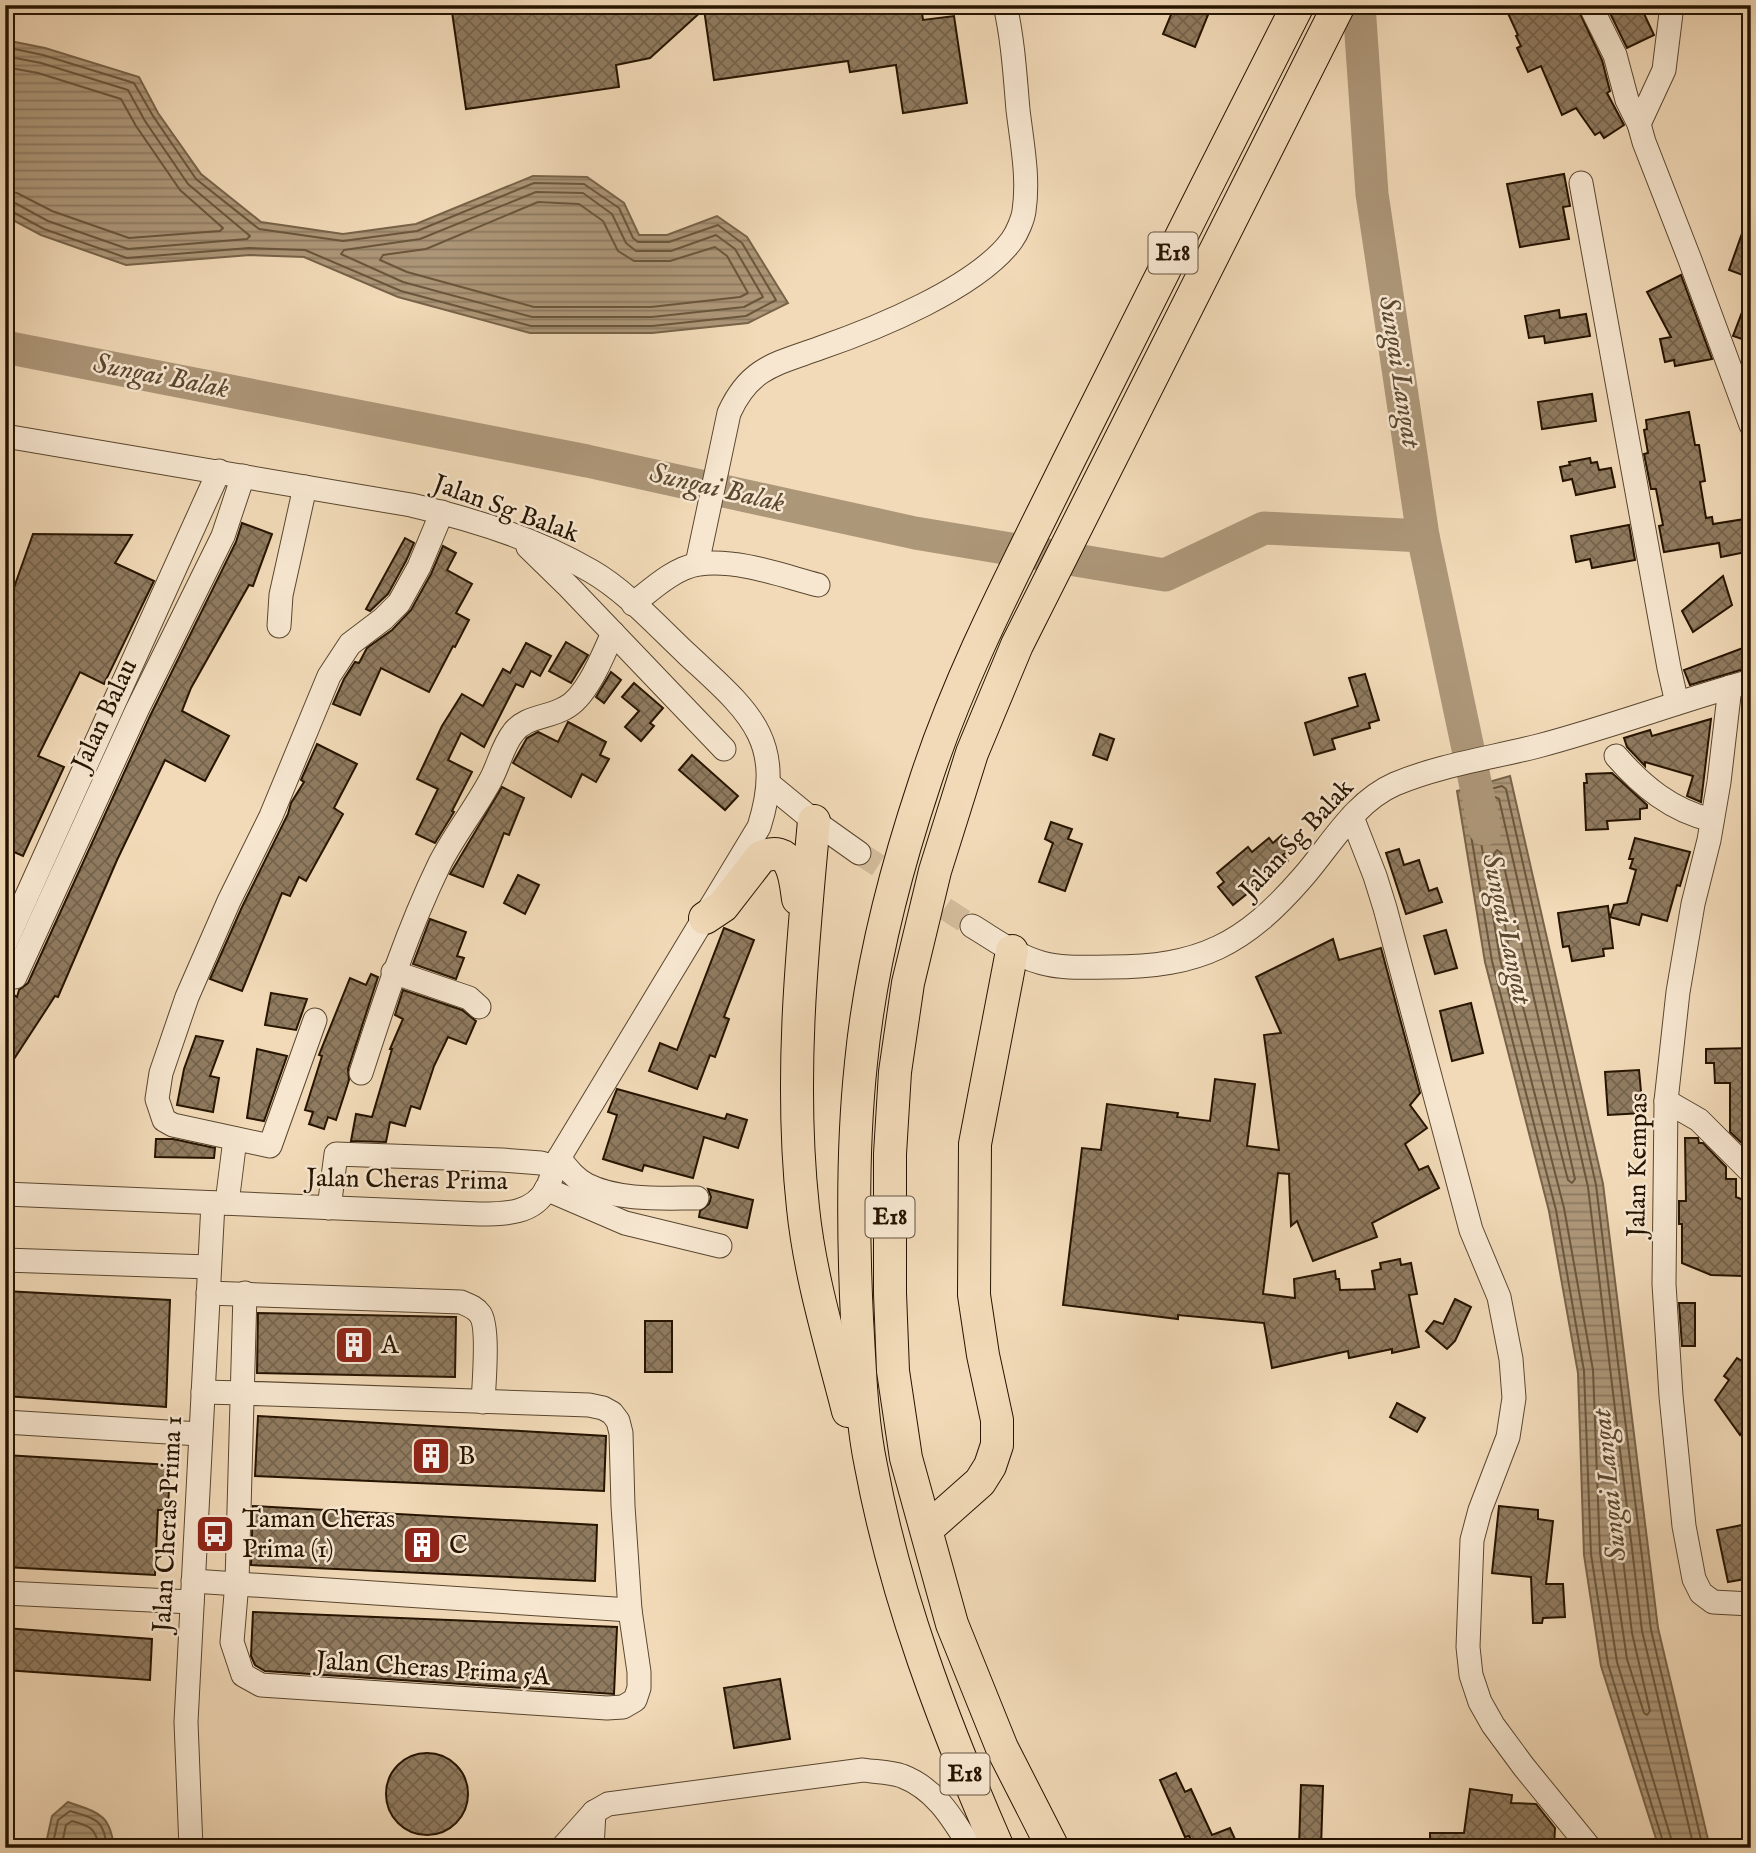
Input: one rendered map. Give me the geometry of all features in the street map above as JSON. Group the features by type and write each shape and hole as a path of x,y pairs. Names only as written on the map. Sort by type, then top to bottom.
{"highway":[{"name":"E18","path":"998,1848 958,1756 914,1636 869,1460 860,1364 855,1233 860,1077 873,976 920,797 985,631 1298,5"},
{"name":"E18","path":"1053,1848 1002,1748 952,1625 906,1458 893,1371 890,1154 895,1072 908,983 936,871 972,753 1017,645 1339,5"},
{"path":"814,821 795,1059 796,1133 803,1211 815,1279 847,1406 869,1460"},
{"path":"705,918 723,906 761,857 769,854 787,859 793,867 804,932"},
{"path":"927,1529 979,1482 990,1466 996,1445 998,1420 974,1294 975,1144 1012,951"}],"street":[{"path":"697,564 729,412 738,392 754,376 777,364 864,333 955,287 986,267 1013,239 1024,213 1026,178 1005,5"},
{"path":"1590,5 1615,55 1627,100 1639,124 1751,425"},
{"path":"1639,124 1664,70 1672,5"},
{"path":"1581,183 1677,703"},
{"name":"Jalan Sg Balak","path":"5,436 219,471 442,512 518,538 593,572 633,604 736,700 755,724 769,768 766,804 759,827"},
{"path":"5,944 219,471"},
{"name":"Jalan Balau","path":"15,977 138,710 223,536 243,476"},
{"path":"279,626 281,595 305,487"},
{"path":"315,1020 270,1146 234,1144 164,1120 157,1099 161,1073 187,997 229,901 271,816 330,676 350,644 399,603 419,567 442,512"},
{"path":"518,538 724,750"},
{"path":"633,604 666,578 697,564 737,565 818,585"},
{"path":"361,1073 393,972 439,865 491,779 504,747 514,730 530,719 550,715 568,707 594,673 612,632"},
{"name":"Jalan Sg Balak","path":"972,926 1012,951 1042,963 1070,967 1139,967 1199,957 1232,941 1263,919 1302,879 1352,817 1380,792 1419,775 1540,745 1740,684"},
{"name":"Jalan Kempas","path":"1740,684 1709,840 1693,904 1678,992 1666,1101 1664,1284 1671,1396 1684,1526 1694,1579 1701,1593 1713,1601 1751,1604"},
{"path":"1616,756 1636,779 1668,802 1688,815 1712,820"},
{"path":"769,784 859,853"},
{"path":"759,827 784,815 796,815 814,821"},
{"path":"1352,817 1385,908 1471,1230 1499,1297 1511,1359 1514,1398 1508,1437 1479,1510 1472,1540 1468,1647 1471,1675 1480,1702 1493,1725 1590,1848"},
{"name":"Jalan Cheras Prima","path":"5,1194 223,1197 332,1186 507,1214 532,1206 546,1189 557,1162 759,827"},
{"path":"393,972 469,998 479,1007"},
{"path":"1666,1101 1699,1121 1751,1171"},
{"name":"Jalan Cheras Prima 1","path":"191,1848 186,1722 209,1267 234,1144"},
{"path":"332,1186 336,1154 557,1162 586,1184 603,1191 643,1197 697,1198"},
{"path":"546,1189 625,1223 720,1246"},
{"path":"5,1260 209,1267"},
{"path":"208,1293 461,1302 472,1306 481,1314 484,1326 484,1402"},
{"path":"237,1583 245,1293"},
{"path":"5,1593 192,1591 237,1583 631,1610 623,1506 621,1433 618,1421 612,1413 603,1408 589,1405 203,1392"},
{"path":"5,1422 200,1434"},
{"name":"Jalan Cheras Prima 5A","path":"237,1583 232,1642 243,1675 261,1685 570,1706 623,1707 635,1700 639,1688 631,1610"},
{"path":"562,1848 594,1812 608,1804 627,1799 863,1770 901,1776 939,1799 971,1848"},
{"path":"592,1848 594,1812"}],"water":[{"path":"5,40 45,48 139,77 158,113 201,174 261,222 343,234 416,224 533,176 587,177 624,203 639,235 667,235 717,216 747,237 788,303 748,323 652,333 530,333 398,297 304,257 250,255 126,265 41,235 5,216"},
{"path":"1510,776 1603,1184 1658,1628 1710,1848 1659,1848 1601,1666 1584,1555 1578,1373 1549,1211 1485,962 1457,791"},
{"path":"68,1802 95,1812 106,1821 114,1848 45,1848 52,1816"}],"building":[{"path":"451,5 921,5 923,20 954,16 967,103 903,113 896,65 850,72 848,61 714,80 704,9 650,58 616,65 619,87 466,109"},
{"path":"1175,5 1212,5 1195,47 1163,34"},
{"path":"1515,5 1576,5 1602,60 1610,91 1607,93 1624,125 1604,138 1600,132 1595,135 1576,108 1562,115 1541,66 1528,72 1517,48 1521,46 1516,36 1518,35 1506,9"},
{"path":"1606,5 1640,5 1654,35 1627,48"},
{"path":"1564,174 1570,206 1563,207 1569,239 1520,247 1507,184"},
{"path":"1749,214 1751,215 1751,278 1729,270"},
{"path":"1681,275 1712,359 1675,366 1674,360 1665,362 1660,339 1671,337 1647,292"},
{"path":"1751,294 1751,342 1733,336"},
{"path":"1559,310 1560,318 1586,314 1590,336 1545,343 1544,336 1529,338 1525,316"},
{"path":"1592,394 1596,421 1542,429 1538,402"},
{"path":"1689,412 1695,445 1699,445 1705,481 1700,482 1706,518 1712,517 1713,524 1751,518 1751,544 1745,545 1746,552 1721,557 1719,543 1664,552 1659,526 1663,525 1656,489 1651,489 1644,454 1648,453 1644,430 1647,429 1646,420"},
{"path":"1590,458 1591,463 1597,462 1599,470 1611,468 1615,487 1576,495 1572,479 1563,481 1560,467 1570,465 1569,462"},
{"path":"242,523 272,534 253,586 249,585 191,688 182,711 229,736 205,781 165,760 117,860 58,997 55,996 14,1059 5,1054 5,1009 14,995 17,997 19,990 28,983 150,716 236,542"},
{"path":"1629,525 1635,560 1592,568 1590,559 1576,562 1571,536"},
{"path":"33,534 132,535 115,563 154,581 104,684 80,672 38,756 64,767 23,856 5,848 5,613"},
{"path":"405,538 414,543 388,594 370,611 366,609"},
{"path":"443,546 456,553 447,570 472,584 456,613 469,620 429,692 381,668 360,715 333,704 355,662 359,663 367,648 392,630 411,610"},
{"path":"1723,576 1732,605 1693,632 1682,611"},
{"path":"566,642 588,655 571,683 549,671"},
{"path":"526,643 551,656 540,676 531,671 523,687 516,684 484,747 461,733 448,760 472,772 452,811 454,812 435,843 416,834 438,789 417,779 442,726 462,694 483,706 503,669 510,673"},
{"path":"1751,645 1751,667 1690,685 1684,670"},
{"path":"611,672 621,680 604,703 596,697"},
{"path":"1365,674 1379,720 1369,723 1370,728 1332,739 1335,749 1314,755 1305,723 1358,706 1349,678"},
{"path":"634,683 663,708 650,723 654,726 641,741 625,727 639,711 622,697"},
{"path":"1711,719 1701,802 1687,796 1693,776 1645,762 1645,766 1627,747 1624,738 1650,730 1652,736"},
{"path":"568,722 606,742 600,755 609,759 596,782 582,774 571,797 513,763 527,738 538,732 558,742"},
{"path":"1100,734 1114,739 1107,760 1093,755"},
{"path":"317,744 357,764 334,808 343,814 306,881 299,877 290,896 282,893 242,991 210,979 291,803 304,782 301,780"},
{"path":"692,755 738,796 725,810 679,770"},
{"path":"1612,773 1647,805 1647,808 1640,809 1640,819 1607,821 1608,829 1586,830 1586,774"},
{"path":"502,787 524,798 509,835 504,833 483,887 450,874"},
{"path":"1051,822 1072,829 1068,839 1082,844 1065,891 1039,882 1053,843 1045,839"},
{"path":"1282,835 1293,847 1283,855 1288,861 1233,905 1218,887 1224,882 1217,873 1248,847 1252,852 1269,838 1273,843"},
{"path":"1635,838 1690,852 1667,921 1642,914 1639,925 1610,917 1614,905 1627,903 1636,870 1630,868 1633,859 1629,859"},
{"path":"1399,849 1404,865 1419,860 1429,891 1437,888 1442,902 1406,914 1386,853"},
{"path":"518,875 539,885 525,914 504,903"},
{"path":"1608,906 1613,948 1603,949 1604,956 1572,961 1569,946 1563,947 1558,913"},
{"path":"430,919 466,932 457,956 464,958 456,979 413,964"},
{"path":"724,928 754,940 724,1017 729,1019 715,1057 710,1055 697,1089 649,1071 660,1043 677,1050"},
{"path":"1446,930 1457,968 1435,974 1424,936"},
{"path":"1333,939 1339,960 1381,948 1420,1093 1410,1105 1427,1128 1405,1144 1419,1170 1428,1166 1439,1188 1372,1223 1377,1237 1313,1261 1297,1221 1291,1226 1289,1174 1278,1173 1263,1294 1295,1298 1294,1279 1335,1271 1340,1290 1375,1289 1372,1271 1381,1269 1380,1263 1400,1259 1401,1265 1411,1263 1417,1294 1409,1295 1419,1347 1392,1353 1392,1349 1349,1358 1348,1351 1272,1368 1264,1323 1178,1315 1178,1319 1063,1305 1082,1148 1101,1150 1107,1104 1178,1113 1177,1117 1210,1121 1215,1079 1255,1084 1247,1146 1279,1150 1264,1035 1281,1033 1256,977"},
{"path":"371,974 378,977 348,1069 349,1080 336,1120 328,1117 324,1129 309,1124 313,1112 305,1110 322,1056 319,1055 350,978 366,985"},
{"path":"403,990 462,1010 476,1021 466,1044 448,1037 434,1066 420,1109 411,1106 405,1126 390,1122 386,1142 351,1141 356,1114 372,1117 390,1049 403,1019 395,1015"},
{"path":"271,993 307,999 296,1030 265,1025"},
{"path":"1471,1003 1483,1053 1452,1061 1440,1011"},
{"path":"196,1036 223,1041 210,1076 219,1078 213,1112 177,1105 184,1069"},
{"path":"1751,1048 1751,1146 1745,1146 1730,1132 1730,1083 1715,1083 1714,1063 1706,1063 1706,1049"},
{"path":"257,1049 287,1056 264,1121 247,1118"},
{"path":"1639,1070 1643,1113 1608,1115 1605,1072"},
{"path":"617,1089 725,1119 727,1114 747,1120 738,1148 704,1137 693,1178 644,1165 642,1171 603,1159 617,1115 608,1112"},
{"path":"1685,1138 1698,1138 1699,1143 1703,1143 1726,1167 1726,1179 1736,1179 1736,1197 1751,1203 1751,1257 1743,1276 1711,1275 1682,1263 1679,1201 1686,1201"},
{"path":"156,1139 173,1139 215,1148 214,1158 155,1157"},
{"path":"708,1189 753,1200 747,1228 699,1217 700,1211 709,1204 711,1197"},
{"path":"5,1291 170,1300 166,1407 5,1396"},
{"path":"1455,1299 1471,1307 1455,1341 1447,1349 1426,1331 1434,1321 1443,1324"},
{"path":"1679,1303 1695,1303 1695,1346 1682,1346"},
{"name":"A","path":"258,1313 456,1317 455,1377 257,1373"},
{"path":"645,1321 672,1321 672,1372 645,1372"},
{"path":"1751,1348 1751,1419 1740,1435 1715,1400 1729,1380 1724,1376 1737,1358 1742,1361"},
{"path":"1397,1403 1425,1418 1417,1432 1390,1417"},
{"name":"B","path":"258,1416 606,1436 604,1491 255,1476"},
{"path":"5,1455 170,1465 168,1510 158,1510 155,1575 5,1567"},
{"name":"C","path":"253,1506 597,1525 595,1581 251,1565"},
{"path":"1499,1506 1538,1510 1538,1519 1553,1521 1546,1584 1563,1584 1565,1617 1543,1618 1542,1623 1533,1623 1531,1577 1492,1573"},
{"path":"1747,1524 1751,1541 1751,1578 1728,1582 1717,1530"},
{"path":"253,1612 617,1627 614,1694 265,1671 255,1665 251,1656"},
{"path":"5,1628 152,1639 150,1680 5,1670"},
{"path":"780,1679 790,1739 734,1748 724,1688"},
{"path":"427,1753 443,1756 456,1765 465,1778 468,1794 465,1810 456,1823 443,1832 427,1835 411,1832 398,1823 389,1810 386,1794 389,1778 398,1765 411,1756"},
{"path":"1176,1773 1185,1792 1191,1789 1212,1835 1230,1828 1239,1848 1184,1848 1193,1844 1189,1836 1185,1837 1160,1780"},
{"path":"1301,1785 1323,1786 1321,1848 1299,1847"},
{"path":"1470,1789 1512,1795 1511,1803 1536,1804 1555,1828 1554,1848 1430,1848 1430,1833 1464,1833"}],"waterway":[{"name":"Sungai Langat","path":"1359,5 1372,194 1423,536 1485,829"},
{"name":"Sungai Balak","path":"5,347 587,461 915,533 1165,575 1264,528 1423,536"}],"tunnel":[{"path":"859,853 972,926"}],"place":[{"name":"A","path":"354,1345"},
{"name":"B","path":"431,1456"},
{"name":"Taman Cheras Prima (1)","path":"215,1534"},
{"name":"C","path":"422,1545"}]}
